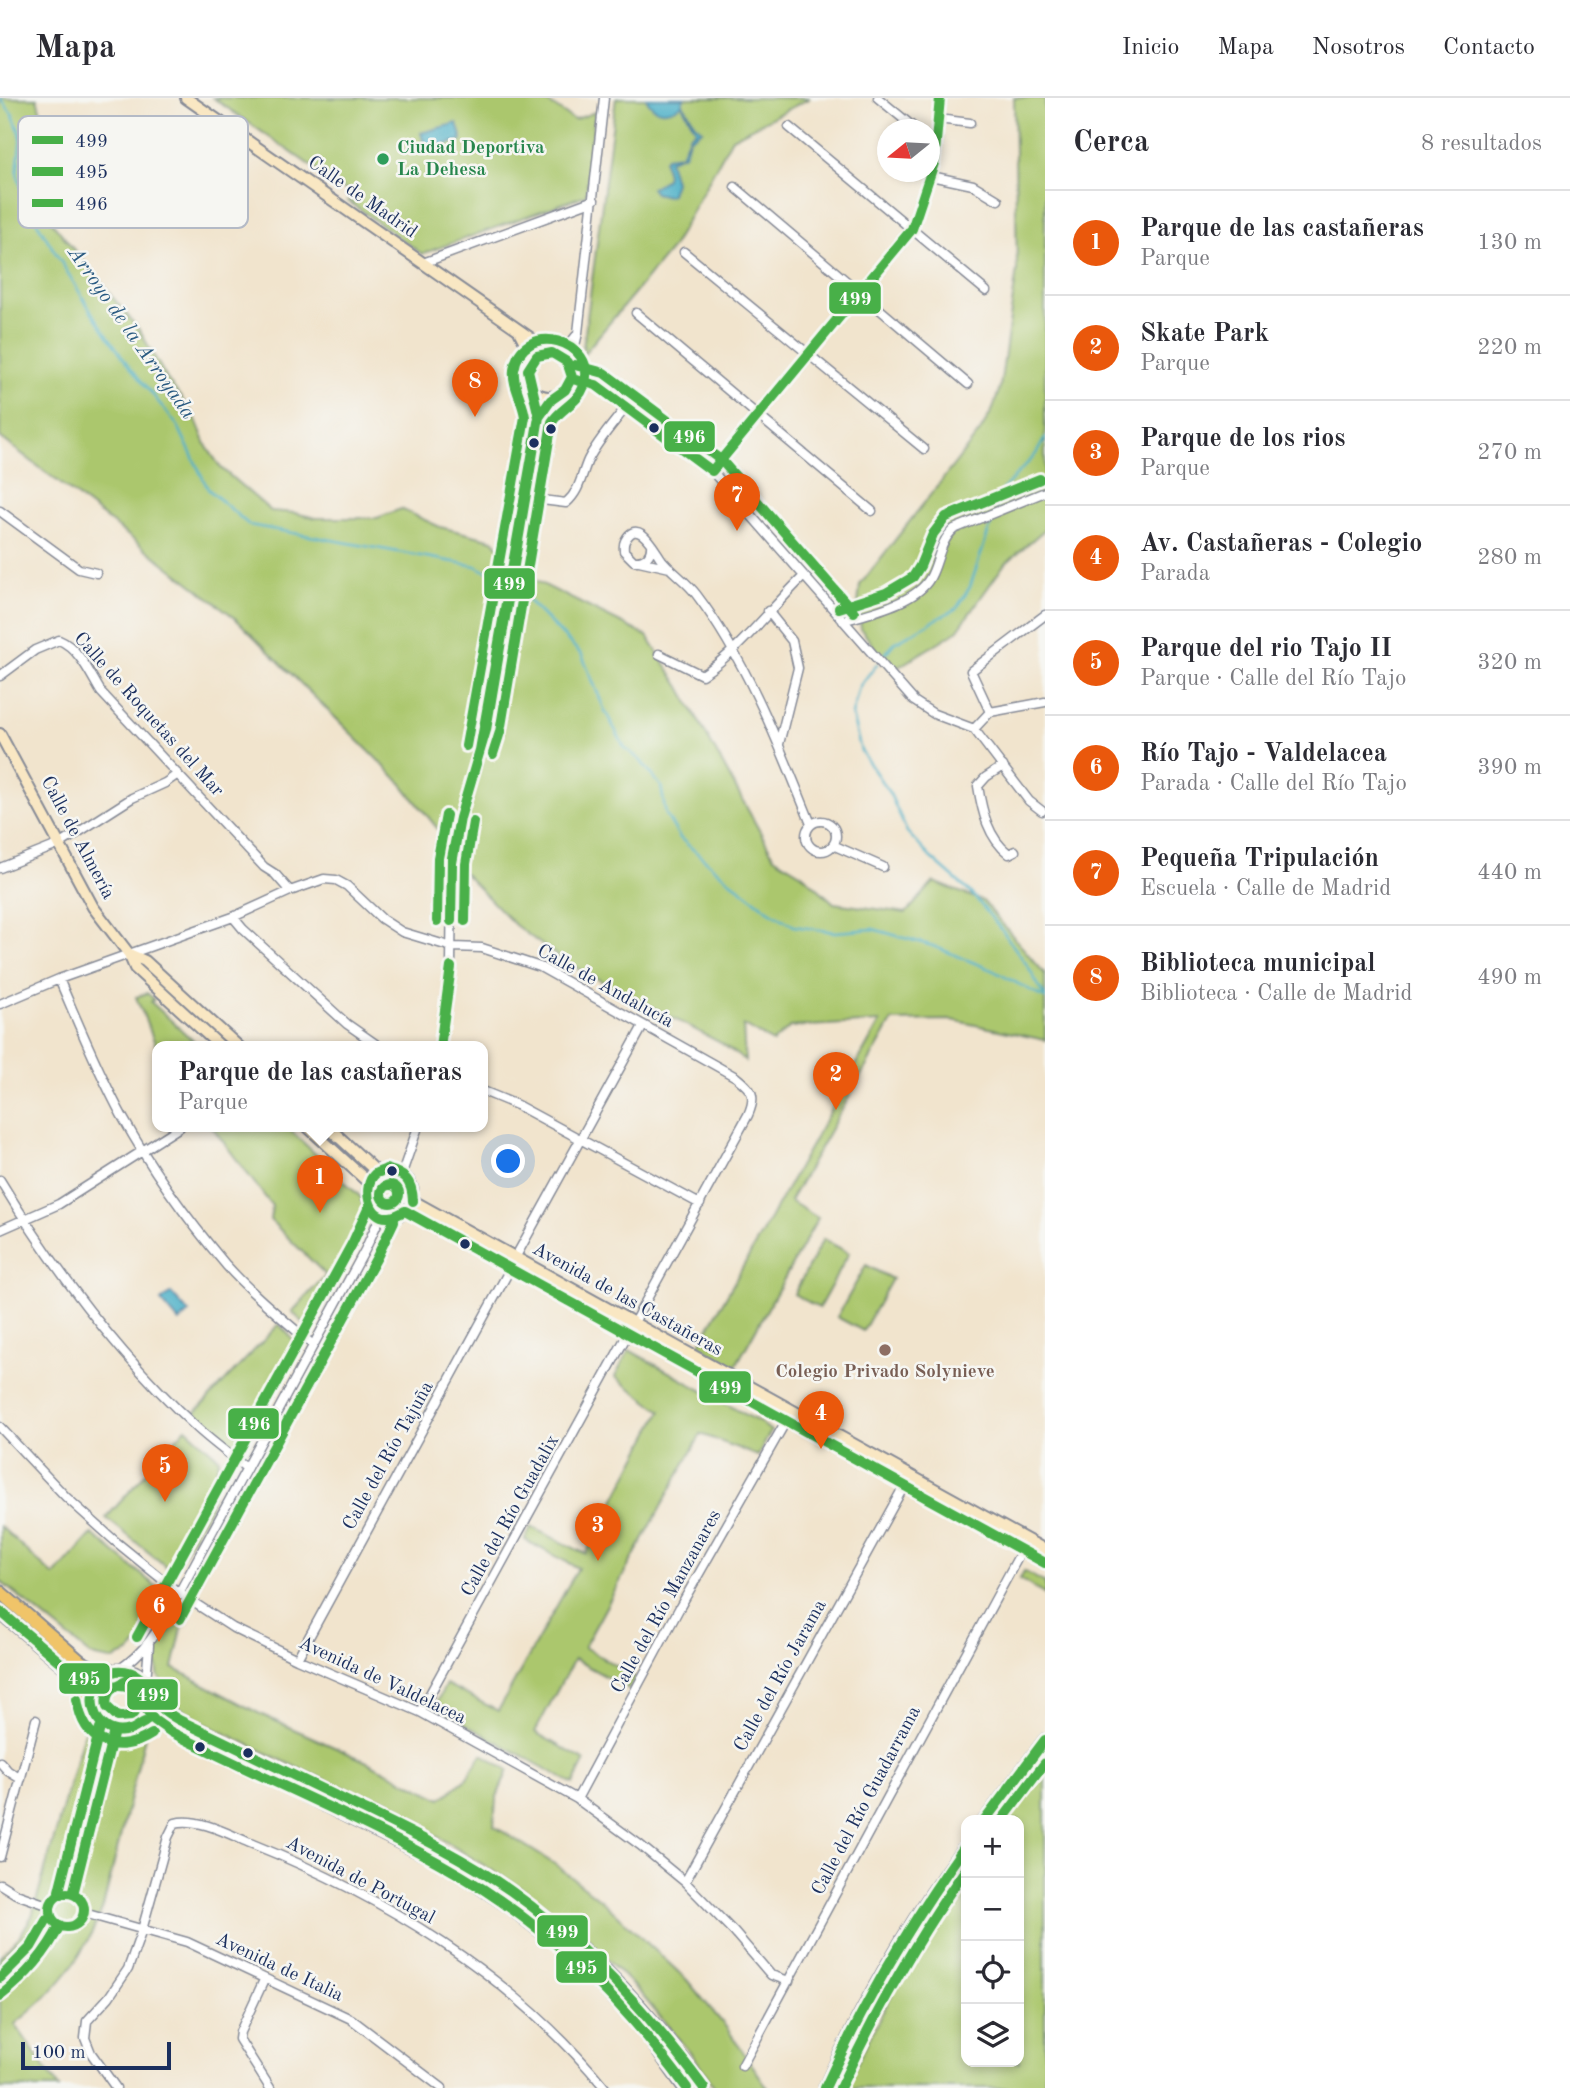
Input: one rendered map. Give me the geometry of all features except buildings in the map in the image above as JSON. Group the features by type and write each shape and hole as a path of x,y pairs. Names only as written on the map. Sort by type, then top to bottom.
{"main road":[{"path":"0,1592 81,1662 100,1670 129,1671 138,1675 164,1710 179,1720 408,1831 463,1861 527,1902 583,1949 638,2004 704,2088"},
{"path":"0,1612 75,1675 92,1697"},
{"path":"117,1671 99,1680 92,1697 94,1714 99,1722 114,1731 131,1731 145,1722 152,1708 149,1687"},
{"path":"145,1722 158,1723 450,1867 507,1905 575,1958 644,2031 685,2088"},
{"path":"989,1815 1045,1741"},
{"path":"825,2088 849,2033 931,1893 961,1852"}],"street":[{"name":"Calle de Madrid","path":"186,98 212,116"},
{"path":"534,392 542,397 554,397 564,393 571,373 594,200 604,98"},
{"path":"878,98 904,119"},
{"path":"940,98 938,118 970,124"},
{"path":"789,127 986,291"},
{"name":"Calle de Madrid","path":"248,141 566,361 571,373 596,385 627,406 712,471 914,701 934,714 974,729"},
{"path":"940,178 973,185 998,200"},
{"path":"712,471 862,293 912,229 929,182"},
{"path":"734,187 968,384"},
{"path":"423,263 594,200"},
{"path":"684,252 924,449"},
{"path":"636,313 872,511"},
{"path":"441,1041 447,1009 452,947 454,844 464,799 486,730 539,417 534,392 527,378 531,363 529,350 517,328"},
{"path":"531,363 537,356 554,354 568,346 578,333"},
{"path":"539,417 554,397"},
{"path":"526,498 566,503 572,498 578,490 589,458 627,406"},
{"path":"843,621 906,601 919,591 930,578 947,535 954,529 1045,492"},
{"path":"0,511 79,569 96,573"},
{"path":"670,568 626,556 623,547 627,538 639,533 647,536 670,568 695,593 733,652 779,744 811,824"},
{"path":"639,561 650,554 651,544"},
{"path":"659,654 702,674 733,652 768,611 803,577"},
{"path":"768,611 792,641 798,668 779,744"},
{"path":"990,712 971,671 1045,615"},
{"name":"Calle de Roquetas del Mar","path":"0,676 8,667 42,647 59,640 65,643 84,664 101,692 264,867 275,874 290,891"},
{"path":"1045,702 990,712 974,729 1029,800 1044,809 1045,821"},
{"name":"Calle de Almería","path":"0,734 93,907 129,954"},
{"path":"1003,766 978,786 987,825 1004,850 1009,854 1015,851"},
{"path":"0,867 60,844 132,798 178,774"},
{"path":"825,821 835,828 835,846 829,851 817,852 807,843 806,833 811,824 825,821"},
{"path":"835,846 883,867"},
{"name":"Calle de Andalucía","path":"290,891 324,879 336,880 382,919 402,932 452,947 482,948 540,967 736,1077 748,1087"},
{"path":"0,1004 60,979 233,917 290,891"},
{"path":"233,917 347,1024 371,1041"},
{"path":"129,954 135,968 214,1041"},
{"path":"129,954 145,961 232,1041"},
{"path":"60,979 97,1067 142,1152 174,1199 226,1265 256,1296 313,1345"},
{"name":"Calle del Río Tajuña","path":"297,1659 643,1026"},
{"name":"Calle del Río Guadalix","path":"420,1712 753,1104 748,1087"},
{"path":"488,1093 517,1105 699,1204"},
{"path":"0,1230 59,1204 172,1132"},
{"path":"313,1132 369,1183"},
{"path":"333,1132 378,1173"},
{"path":"402,1173 416,1132"},
{"path":"386,1170 402,1173 410,1181 413,1201 405,1211 392,1217 381,1215 370,1206 366,1196 369,1183 378,1173 386,1170"},
{"path":"0,1180 57,1270 103,1329 196,1427 246,1467"},
{"name":"Avenida de las Castañeras","path":"413,1201 512,1263 631,1329 1045,1550"},
{"name":"Avenida de las Castañeras","path":"405,1211 512,1263"},
{"path":"117,1671 133,1661 149,1645 365,1250 381,1215"},
{"name":"Avenida de las Castañeras","path":"631,1329 786,1421 1045,1563"},
{"name":"Calle del Río Manzanares","path":"577,1799 680,1607 786,1421"},
{"name":"Avenida de Valdelacea","path":"0,1427 66,1497 179,1593 233,1628 420,1712 577,1799 685,1882 771,1975 789,1981"},
{"name":"Calle del Río Jarama","path":"685,1882 904,1486"},
{"name":"Calle del Río Guadarrama","path":"742,2066 1022,1550"},
{"path":"149,1645 149,1687"},
{"path":"0,1857 36,1720"},
{"path":"73,1894 114,1731"},
{"path":"0,1762 21,1779"},
{"name":"Avenida de Portugal","path":"142,1930 174,1823 184,1821 197,1824 285,1857 395,1913 476,1966 549,2027 585,2063 605,2088"},
{"path":"0,1884 16,1894 50,1906"},
{"path":"73,1894 82,1902 84,1913 75,1925 66,1927 60,1925 50,1914 50,1906 57,1895 73,1894"},
{"name":"Avenida de Italia","path":"84,1913 187,1942 351,2019 442,2088"},
{"path":"0,1996 31,1970 53,1941 60,1925"},
{"path":"116,2088 91,2053 85,2038 87,2021 109,1997 128,1969 142,1930"},
{"path":"264,1980 239,2039 270,2088"}],"green space":[{"path":"0,98 37,98 42,116 18,116 18,228 57,228 140,331 167,379 194,415 207,447 221,468 271,511 316,518 377,518 401,509 440,527 493,540 526,576 647,636 680,687 774,857 802,874 834,903 906,913 934,882 983,901 1045,974 1045,1040 952,1020 892,1021 790,1201 818,1218 735,1367 699,1345 880,1022 790,1027 773,1042 743,1025 745,1061 721,1043 565,962 515,925 460,869 446,839 401,783 234,617 0,437"},
{"path":"213,98 541,98 574,120 595,112 586,195 422,254 348,201 357,198 248,122 248,116 239,116"},
{"path":"616,98 810,98 732,138 672,248 582,356"},
{"path":"1014,98 1045,98 1045,529 1004,565 957,631 892,671 861,629 858,605 860,585 981,430 993,409 1000,387 1017,270"},
{"path":"147,993 154,999 151,1002 193,1041 154,1041 136,997"},
{"path":"216,1132 292,1132 370,1206 368,1225 311,1330 292,1312 326,1275 270,1220 272,1206"},
{"path":"823,1239 849,1253 819,1308 794,1294"},
{"path":"866,1265 892,1279 863,1331 837,1317"},
{"path":"279,1324 301,1348 243,1452 195,1413"},
{"path":"629,1350 771,1431 758,1456 701,1434 584,1647 635,1677 629,1689 574,1659 535,1732 585,1761 573,1784 434,1707 446,1684 498,1711 578,1568 525,1540 531,1527 586,1554 661,1411 615,1377"},
{"path":"186,1428 219,1458 210,1507 173,1572 106,1518"},
{"path":"0,1526 54,1576 92,1534 164,1593 138,1644 130,1653 111,1660 95,1657 0,1581"},
{"path":"1024,1571 1045,1583 1045,1595 1020,1579"},
{"path":"183,1606 186,1610 173,1668 262,1715 361,1759 441,1799 466,1779 482,1754 508,1770 496,1799 494,1826 556,1865 602,1901 687,1980 726,2027 768,2088 715,2088 697,2061 641,1994 604,1956 524,1890 425,1829 351,1791 197,1720 172,1703 158,1675 156,1651"},
{"path":"87,1722 145,1737 103,1907 96,1925 68,1972 44,1999 15,2024 59,2088 0,2088 0,1957 19,1937 32,1916"},
{"path":"1045,1765 1045,2088 844,2088 942,1895 961,1871 961,2067 1024,2067 1024,1815 1006,1815"}],"water":[{"path":"646,98 684,98 682,103 702,130 689,139 685,154 669,160 675,182 671,194 667,196 655,193 651,188 665,180 666,157 681,155 689,136 696,130 682,105 662,111 653,108"},
{"path":"457,123 462,140 426,150 421,133"},
{"path":"171,1293 189,1313 179,1322 161,1301"}],"waterway":[{"name":"Arroyo de la Arroyada","path":"0,98 13,115 18,128"},
{"name":"Arroyo de la Arroyada","path":"18,164 18,176"},
{"name":"Arroyo de la Arroyada","path":"40,228 126,362 178,426 208,489 249,525 476,566 503,580"},
{"path":"996,509 1004,488 1036,454 1045,438"},
{"path":"881,659 894,643 957,608 970,587 994,515"},
{"name":"Arroyo de la Arroyada","path":"515,587 582,655 605,711 625,748 640,760 661,786 666,815 680,838 720,873 768,910 794,926 835,932 873,929 933,946 992,970 1045,998"},
{"path":"877,664 859,687 852,715 861,751 890,794 907,832 930,857 971,893 1027,965 1044,995"}],"transit line":[{"name":"499","path":"712,471 912,229 934,163 940,98"},
{"name":"496","path":"466,746 525,417 514,370 520,354 530,344 543,340 558,341 571,347 581,357 586,370 584,386 578,397 552,422 500,732 493,754"},
{"name":"499","path":"552,353 567,362 572,377 565,390 551,400 539,417 528,370 537,356 552,353"},
{"name":"496","path":"575,365 604,373 722,461 854,612"},
{"name":"499","path":"572,379 596,385 712,471"},
{"name":"499","path":"480,750 539,417"},
{"name":"499","path":"480,750 486,730 539,417"},
{"name":"496","path":"839,608 886,593 913,577 933,534 946,517 1040,479"},
{"name":"499","path":"460,818 480,750"},
{"name":"499","path":"460,818 480,750"},
{"name":"496","path":"437,921 438,858 446,815"},
{"name":"499","path":"451,921 452,858 460,818"},
{"name":"499","path":"451,921 452,863 460,818"},
{"name":"496","path":"465,921 466,864 473,822"},
{"name":"499","path":"441,1041 451,967"},
{"name":"499","path":"441,1041 451,967"},
{"name":"499","path":"405,1211 389,1217 376,1213 369,1201 371,1179 386,1169 398,1173 409,1183 413,1201"},
{"name":"496","path":"386,1185 394,1185 399,1194 397,1201 386,1203 381,1198 381,1190 386,1185"},
{"name":"496","path":"137,1637 352,1244 368,1209"},
{"name":"499","path":"405,1211 1045,1563"},
{"name":"496","path":"180,1619 394,1221"},
{"name":"495","path":"0,1611 74,1674 97,1684 130,1687 154,1720 171,1732 407,1846 483,1889 512,1909 594,1979 643,2032 687,2088"},
{"name":"499","path":"145,1722 132,1729 117,1731 106,1727 99,1720 94,1710 93,1698 96,1687 103,1678 116,1671 133,1673 144,1682 163,1709 179,1720 418,1837 511,1891 591,1957 639,2007 704,2088"},
{"name":"496","path":"132,1678 138,1698 137,1707 131,1716 118,1717 107,1707 107,1696 113,1688 132,1678"},
{"name":"495","path":"77,1699 86,1726 103,1741 126,1744 152,1734"},
{"name":"496","path":"59,1891 100,1728"},
{"name":"499","path":"73,1894 114,1731"},
{"name":"499","path":"989,1815 1045,1740"},
{"name":"495","path":"1006,1815 1045,1763"},
{"name":"499","path":"825,2088 890,1963 961,1852"},
{"name":"495","path":"840,2088 898,1975 961,1877"},
{"name":"499","path":"67,1893 79,1898 84,1910 79,1922 67,1927 55,1922 50,1910 55,1898 67,1893"},
{"name":"496","path":"0,1978 31,1947 47,1919"},
{"name":"499","path":"0,1996 34,1964 60,1925"}],"place":[{"name":"Ciudad Deportiva La Dehesa","path":"383,159"},
{"name":"Biblioteca municipal","path":"475,417"},
{"name":"Pequeña Tripulación","path":"737,531"},
{"name":"Skate Park","path":"836,1110"},
{"name":"Parque de las castañeras","path":"320,1213"},
{"name":"Colegio Privado Solynieve","path":"885,1350"},
{"name":"Av. Castañeras - Colegio","path":"821,1449"},
{"name":"Parque del rio Tajo II","path":"165,1502"},
{"name":"Parque de los rios","path":"598,1561"},
{"name":"Río Tajo - Valdelacea","path":"159,1642"}]}
